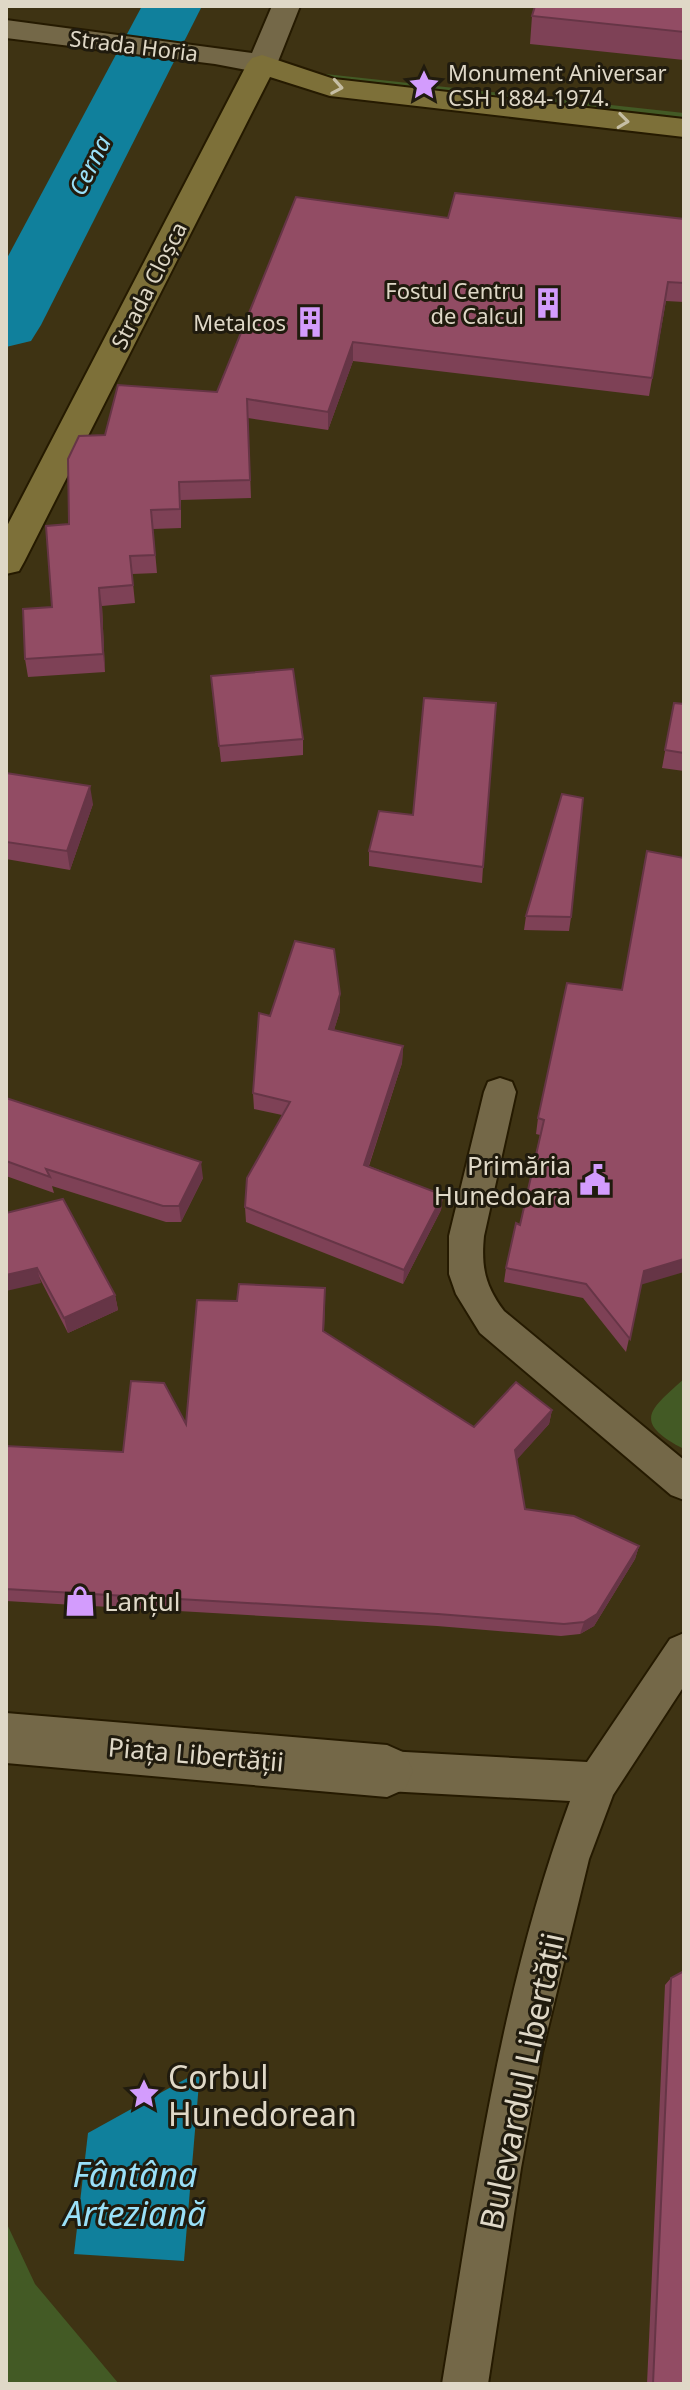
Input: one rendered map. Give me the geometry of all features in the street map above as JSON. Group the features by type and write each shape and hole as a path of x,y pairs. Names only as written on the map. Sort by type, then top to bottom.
{"main road":[{"path":"262,64 342,63 684,101"},
{"path":"262,64 330,87 684,128"},
{"name":"Strada Cloșca","path":"6,562 262,64"}],"street":[{"name":"Strada Cloșca","path":"262,64 286,6"},
{"name":"Strada Horia","path":"6,29 215,55 262,64"},
{"path":"500,1092 466,1242 465,1271 476,1301 492,1322 684,1483"},
{"name":"Bulevardul Libertății","path":"465,2384 499,2168 521,2053 569,1859 597,1783 684,1652"},
{"name":"Piața Libertății","path":"6,1738 387,1771"},
{"path":"387,1771 597,1783"}],"green space":[{"path":"316,73 684,113 684,122 349,81"},
{"path":"684,1379 684,1449 657,1431 651,1416 662,1399"},
{"path":"6,2222 35,2284 119,2384 6,2384"}],"water":[{"name":"Fântâna Arteziană","path":"200,2071 184,2261 74,2254 88,2133"}],"building":[{"path":"535,6 684,6 684,32 532,16"},
{"path":"455,193 684,219 684,283 668,282 652,378 353,342 328,412 247,399 250,480 179,482 180,509 151,510 155,555 130,556 133,585 99,588 103,654 25,659 23,609 52,607 46,526 69,524 68,459 79,436 105,435 118,385 217,392 296,197 448,218"},
{"path":"293,669 303,739 219,746 211,676"},
{"path":"424,698 496,703 483,867 369,851 379,811 413,815"},
{"path":"674,703 684,704 684,753 665,750"},
{"path":"6,773 90,786 67,851 6,842"},
{"path":"562,794 583,798 571,917 526,916"},
{"path":"647,851 684,858 684,1259 644,1271 630,1339 586,1284 506,1268 516,1223 520,1225 544,1120 538,1118 567,983 622,990"},
{"path":"295,941 334,949 340,994 329,1029 403,1046 364,1165 443,1195 404,1270 245,1207 247,1178 290,1102 253,1093 259,1013 270,1016"},
{"path":"6,1098 201,1162 179,1206 163,1206 46,1169 50,1177 6,1161"},
{"path":"63,1199 115,1295 64,1318 37,1268 6,1275 6,1213"},
{"path":"239,1284 325,1288 323,1331 474,1427 516,1382 552,1410 515,1450 525,1509 574,1516 639,1546 597,1614 584,1622 564,1624 6,1589 6,1446 123,1452 131,1381 164,1383 186,1424 197,1300 237,1301"},
{"path":"684,1971 684,2384 653,2384 671,1978"}],"waterway":[{"name":"Cerna","path":"6,325 172,6"}],"place":[{"name":"Monument Aniversar CSH 1884-1974.","path":"424,85"},
{"name":"Fostul Centru de Calcul","path":"548,303"},
{"name":"Metalcos","path":"310,322"},
{"name":"Primăria Hunedoara","path":"595,1180"},
{"name":"Lanțul","path":"80,1601"},
{"name":"Corbul Hunedorean","path":"144,2094"}]}
